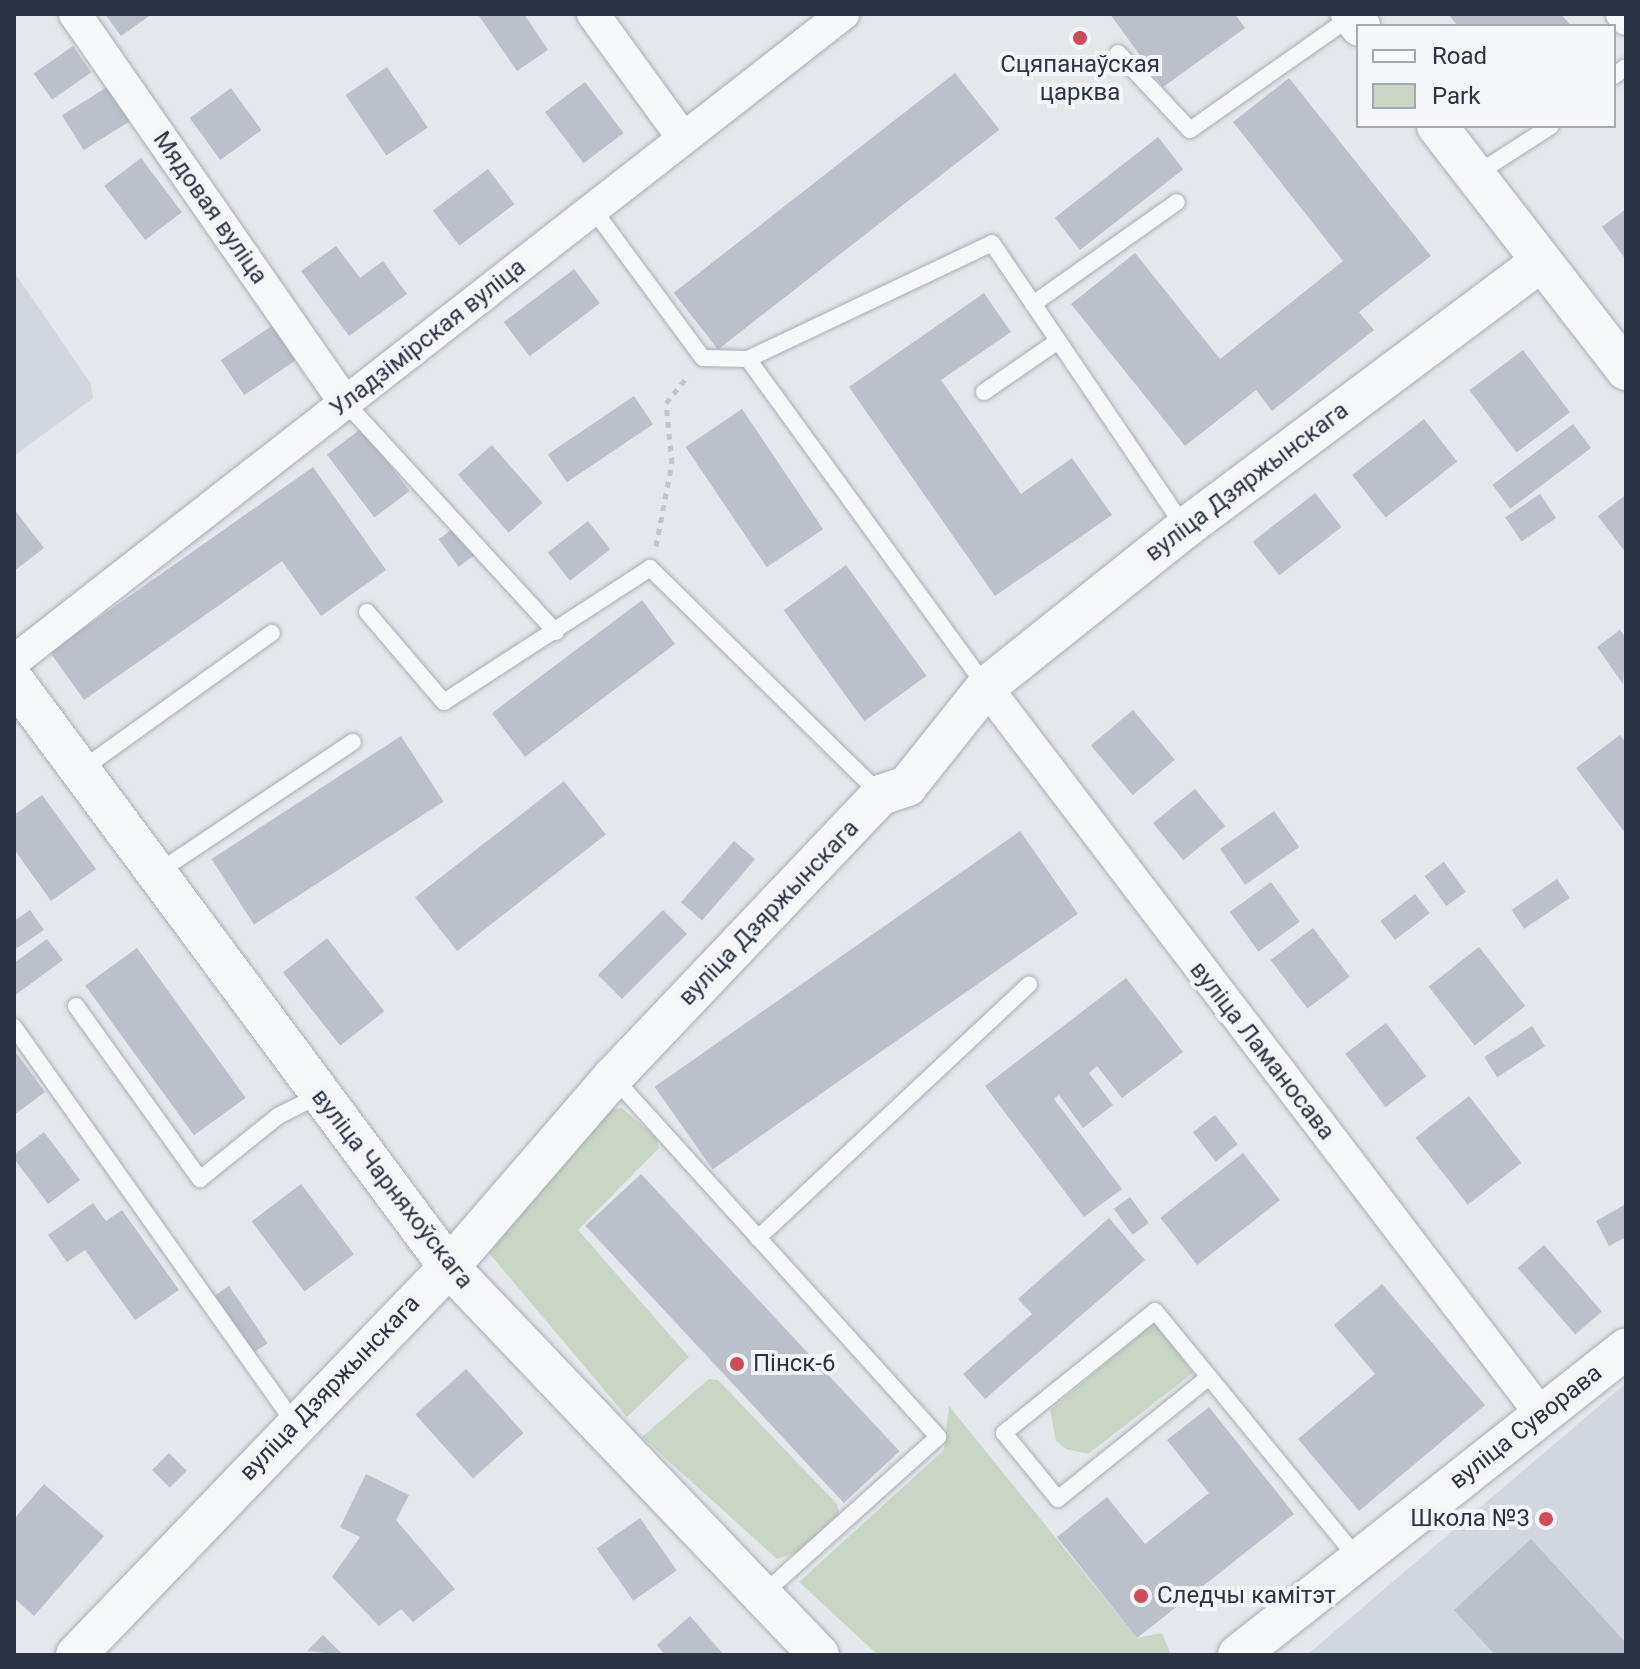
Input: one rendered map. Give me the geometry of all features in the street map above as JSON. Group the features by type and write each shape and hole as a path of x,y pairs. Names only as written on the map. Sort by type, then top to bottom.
{"street":[{"name":"Мядовая вуліца","path":"75,14 345,402"},
{"path":"593,14 683,138"},
{"name":"Уладзімірская вуліца","path":"14,661 843,14"},
{"path":"1622,14 1626,19"},
{"path":"1439,128 1626,370"},
{"name":"вуліца Дзяржынскага","path":"76,1655 294,1423 449,1267 613,1077 881,795 907,786 986,687 1185,528 1541,262"},
{"name":"вуліца Чарняхоўскага","path":"14,681 79,771 160,871 318,1096 449,1267 819,1655"},
{"name":"вуліца Ламаносава","path":"986,687 1541,1414"},
{"name":"вуліца Суворава","path":"1238,1655 1626,1349"}],"lane":[{"path":"1118,53 1190,130 1354,19"},
{"path":"1474,175 1548,128"},
{"path":"1033,304 1177,202"},
{"path":"593,209 703,358 748,359 992,243 1185,528"},
{"path":"984,392 1058,341"},
{"path":"748,359 971,656 986,687"},
{"path":"345,402 556,632"},
{"path":"367,612 444,702 650,568 881,795"},
{"path":"79,771 272,633"},
{"path":"160,871 353,742"},
{"path":"758,1238 1029,984"},
{"path":"76,1006 200,1179 278,1116 318,1096"},
{"path":"14,1027 294,1423"},
{"path":"613,1077 938,1437 762,1595"},
{"path":"1209,1377 1058,1499 1004,1433 1155,1311 1359,1560"}],"path":[{"path":"650,568 672,463 666,403 703,358"}],"shaded area":[{"path":"14,272 91,384 93,398 14,456"},
{"name":"Школа №3","path":"1626,1383 1626,1655 1307,1655"}],"green space":[{"path":"622,1108 657,1138 659,1148 578,1230 689,1357 627,1417 484,1247 603,1110"},
{"path":"1155,1322 1193,1373 1088,1454 1066,1449 1056,1441 1050,1410"},
{"path":"709,1379 718,1380 837,1504 839,1513 799,1552 777,1559 642,1437"},
{"path":"949,1406 1137,1638 1162,1633 1171,1655 878,1655 799,1582 944,1450"}],"building":[{"path":"105,14 152,14 121,36"},
{"path":"524,14 548,50 517,71 479,16"},
{"path":"1110,14 1235,14 1245,28 1163,87"},
{"path":"1448,14 1561,14 1569,24 1456,24"},
{"path":"73,46 91,72 52,100 34,74"},
{"path":"387,67 428,128 386,155 346,95"},
{"path":"955,73 999,130 718,350 674,293"},
{"path":"1289,78 1431,256 1359,312 1374,330 1272,411 1256,390 1185,446 1071,304 1135,253 1220,359 1343,261 1233,122"},
{"path":"585,82 624,133 584,163 545,112"},
{"path":"112,84 134,119 84,150 62,115"},
{"path":"231,88 262,130 220,160 190,118"},
{"path":"1158,137 1183,169 1080,250 1055,218"},
{"path":"141,158 182,212 145,240 104,186"},
{"path":"488,169 514,204 459,246 433,211"},
{"path":"1626,209 1626,260 1602,227"},
{"path":"336,246 360,278 383,261 407,294 349,336 301,271"},
{"path":"574,269 600,303 530,356 504,322"},
{"path":"984,293 1011,332 941,380 1021,494 1072,458 1112,515 995,596 849,387"},
{"path":"273,325 296,360 244,395 221,360"},
{"path":"1523,350 1570,412 1516,453 1469,390"},
{"path":"634,396 653,424 567,482 548,454"},
{"path":"742,409 823,529 767,567 686,447"},
{"path":"1424,419 1457,462 1386,518 1352,475"},
{"path":"1573,424 1591,448 1510,509 1492,485"},
{"path":"362,428 410,491 374,518 327,454"},
{"path":"492,445 543,503 509,533 458,475"},
{"path":"313,467 386,570 321,616 282,561 84,700 50,652"},
{"path":"1315,493 1341,527 1279,576 1253,542"},
{"path":"1540,494 1556,518 1521,542 1505,517"},
{"path":"1626,495 1626,553 1598,516"},
{"path":"14,509 44,548 14,571"},
{"path":"588,521 610,549 570,581 548,552"},
{"path":"454,528 474,556 459,567 439,539"},
{"path":"846,565 927,676 864,721 784,610"},
{"path":"642,600 675,644 525,757 492,713"},
{"path":"1620,630 1626,638 1623,684 1597,647"},
{"path":"1133,710 1175,760 1133,795 1091,745"},
{"path":"1620,735 1626,742 1626,834 1576,768"},
{"path":"401,736 443,801 254,925 211,859"},
{"path":"564,781 606,835 457,951 415,897"},
{"path":"1195,789 1225,826 1183,860 1153,823"},
{"path":"42,795 96,869 51,901 14,849 14,815"},
{"path":"1274,811 1299,847 1245,885 1220,849"},
{"path":"1020,831 1078,914 713,1170 655,1087"},
{"path":"734,841 755,859 702,921 681,902"},
{"path":"1444,862 1466,892 1446,906 1425,876"},
{"path":"1557,879 1570,898 1524,929 1511,910"},
{"path":"1271,882 1300,922 1259,952 1230,912"},
{"path":"1415,894 1430,913 1395,940 1380,921"},
{"path":"30,910 44,930 14,950 14,921"},
{"path":"663,910 687,934 622,999 598,975"},
{"path":"1313,928 1350,977 1307,1009 1271,960"},
{"path":"327,938 384,1011 340,1046 283,972"},
{"path":"47,939 63,960 14,996 14,963"},
{"path":"1479,947 1525,1006 1475,1046 1429,986"},
{"path":"137,948 246,1098 194,1135 85,986"},
{"path":"1126,978 1183,1052 1122,1098 1097,1066 1089,1073 1113,1105 1083,1128 1059,1095 1054,1099 1122,1189 1084,1217 985,1086"},
{"path":"1386,1023 1426,1077 1386,1107 1345,1054"},
{"path":"1532,1026 1545,1046 1497,1077 1484,1057"},
{"path":"14,1050 45,1092 14,1115"},
{"path":"1469,1096 1521,1163 1468,1205 1415,1138"},
{"path":"1215,1115 1238,1144 1216,1161 1193,1132"},
{"path":"44,1132 80,1180 48,1204 14,1159 14,1155"},
{"path":"1243,1153 1280,1200 1197,1265 1160,1218"},
{"path":"641,1174 899,1451 844,1503 585,1226"},
{"path":"301,1184 354,1254 304,1292 251,1221"},
{"path":"1130,1197 1149,1223 1133,1235 1114,1209"},
{"path":"93,1203 106,1221 122,1210 179,1290 135,1320 85,1250 67,1262 48,1235"},
{"path":"1626,1204 1626,1237 1609,1246 1596,1221"},
{"path":"1109,1218 1145,1260 985,1399 963,1374 1032,1314 1018,1299"},
{"path":"1544,1245 1602,1311 1575,1334 1518,1268"},
{"path":"1382,1284 1485,1405 1359,1511 1298,1439 1375,1374 1334,1325"},
{"path":"229,1286 268,1343 253,1353 215,1296"},
{"path":"466,1369 524,1433 473,1478 415,1415"},
{"path":"1209,1407 1294,1514 1137,1638 1057,1537 1107,1497 1145,1544 1209,1493 1167,1440"},
{"path":"169,1453 187,1471 170,1488 152,1470"},
{"path":"366,1474 409,1495 396,1520 455,1589 413,1622 401,1609 379,1626 332,1577 360,1537 340,1527"},
{"path":"44,1484 104,1536 34,1616 14,1598 14,1519"},
{"path":"640,1518 677,1570 633,1601 597,1548"},
{"path":"1531,1539 1626,1643 1626,1655 1495,1655 1454,1610"},
{"path":"690,1616 724,1655 665,1655 657,1645"},
{"path":"323,1635 343,1655 307,1651"}],"place":[{"name":"Сцяпанаўская царква","path":"1080,38"},
{"name":"Пінск-6","path":"737,1364"},
{"name":"Школа №3","path":"1546,1519"},
{"name":"Следчы камітэт","path":"1141,1596"}]}
